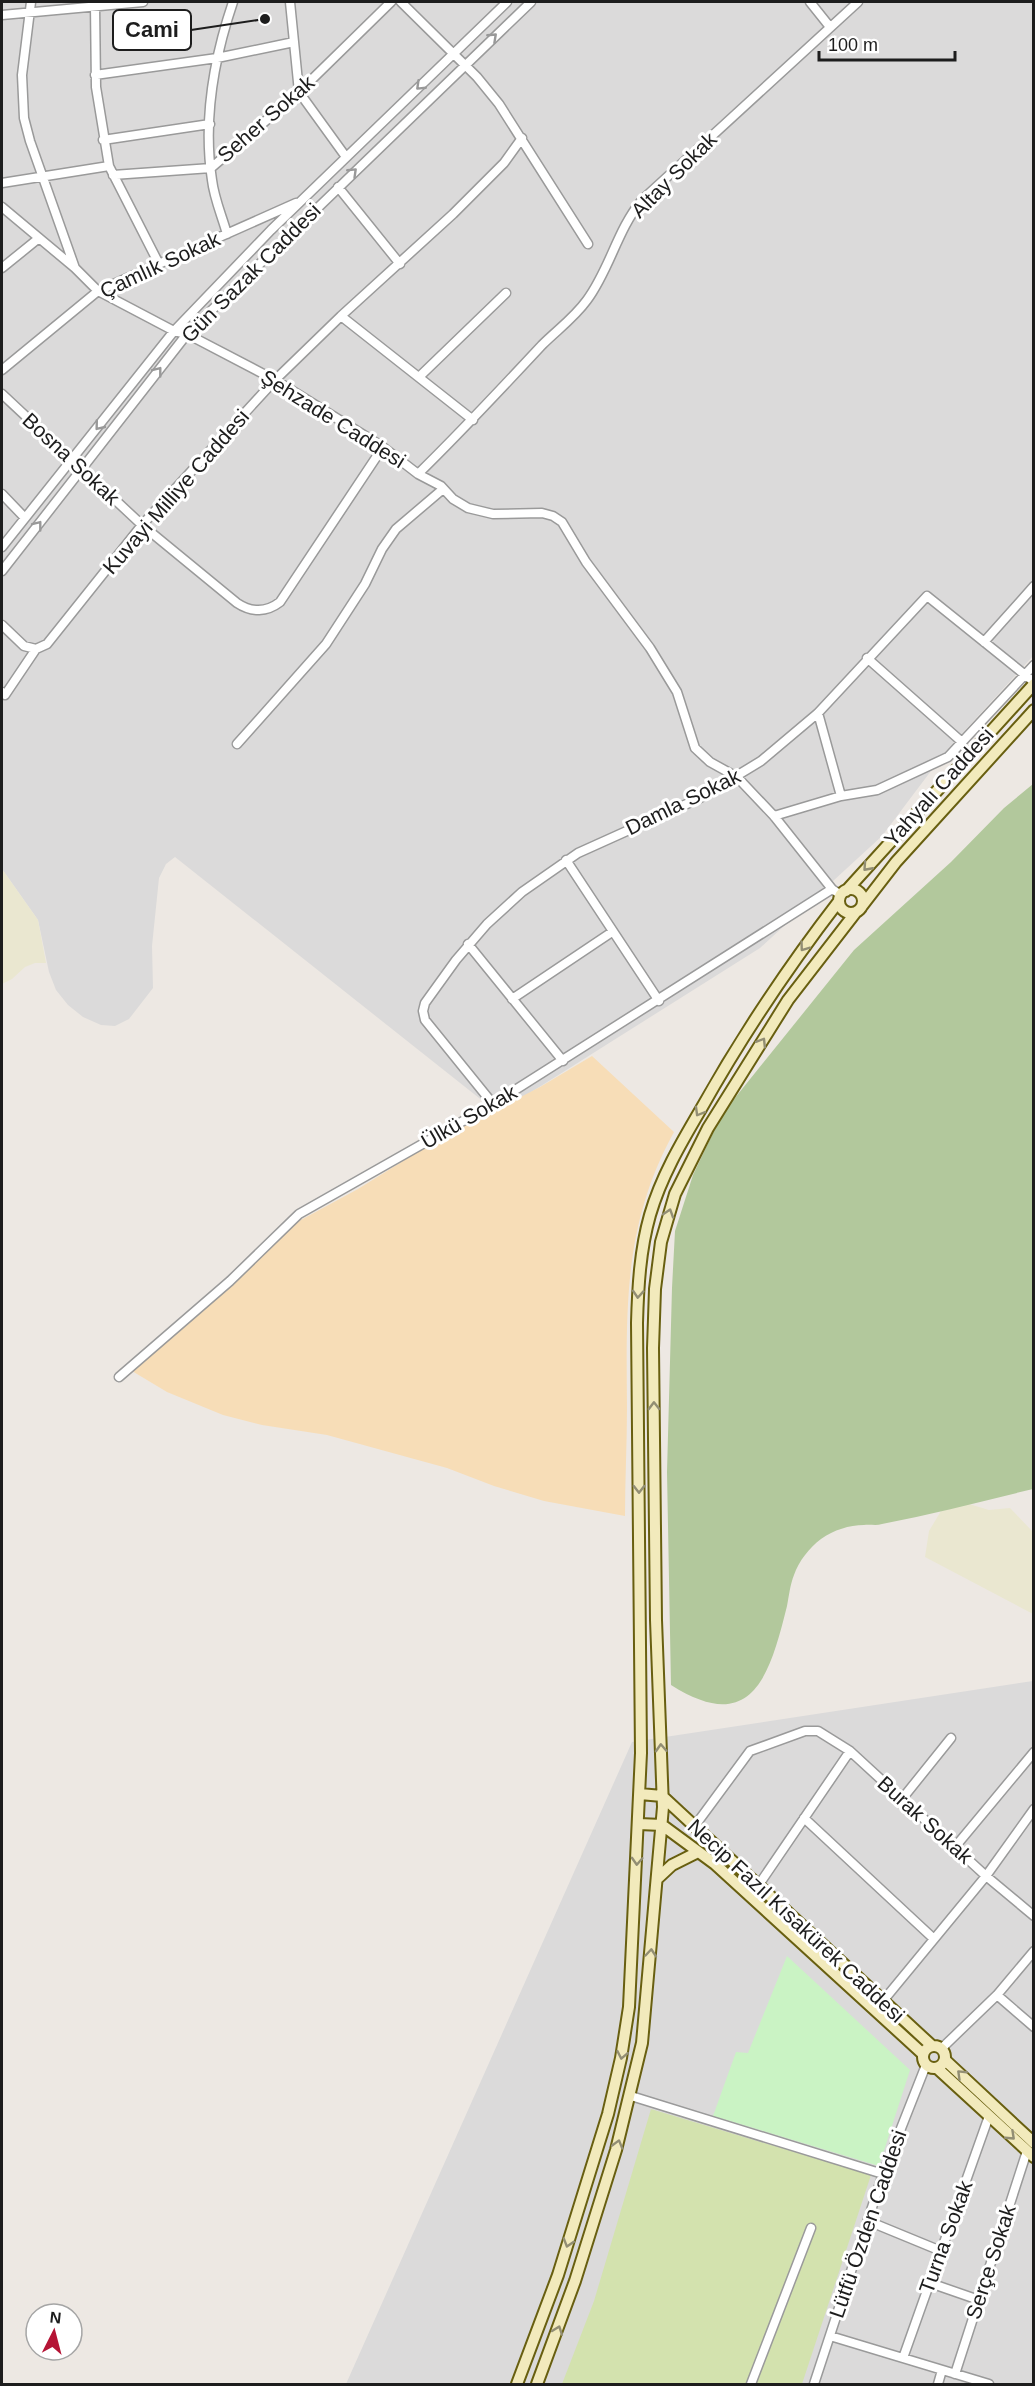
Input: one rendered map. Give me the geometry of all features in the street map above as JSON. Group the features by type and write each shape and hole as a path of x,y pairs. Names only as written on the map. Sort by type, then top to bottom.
{"main road":[{"name":"Yahyalı Caddesi","path":"517,2385 558,2275 608,2114 626,2029 631,1985 640,1794 637,1323 640,1268 655,1198 670,1164 720,1075 774,989 840,894 1034,683"},
{"name":"Yahyalı Caddesi","path":"537,2385 575,2281 616,2150 631,2096 642,2043 662,1825 656,1620 653,1348 656,1280 663,1234 681,1179 708,1128 788,1000 896,862 1034,710"},
{"path":"854,890 860,894 859,909 845,911 840,894 854,890"},
{"path":"640,1794 662,1796"},
{"name":"Necip Fazıl Kısakürek Caddesi","path":"662,1796 883,2001 989,2116 1031,2150"},
{"path":"639,1824 662,1825"},
{"name":"Necip Fazıl Kısakürek Caddesi","path":"662,1825 715,1864 934,2057 1031,2150"},
{"path":"657,1879 672,1865 698,1852"}],"street":[{"path":"2,15 30,6 143,2"},
{"path":"227,234 212,182 210,124 217,57 233,2"},
{"path":"290,2 299,92 346,157"},
{"name":"Seher Sokak","path":"113,175 211,168 299,92 391,2"},
{"path":"401,2 488,91 522,138 588,244"},
{"name":"Gün Sazak Caddesi","path":"2,547 174,331 302,200 507,2"},
{"name":"Gün Sazak Caddesi","path":"2,571 187,334 464,64 531,2"},
{"path":"810,2 830,27"},
{"name":"Altay Sokak","path":"418,474 585,303 606,271 626,223 642,200 858,2"},
{"path":"95,5 95,75 103,140 109,166 159,264"},
{"name":"Şehzade Caddesi","path":"30,6 23,59 22,106 30,141 75,268 98,291 275,380 383,447 418,474 443,489 460,504 476,511 505,515 542,513 562,522 586,562 650,648 677,692 695,748 710,762 737,777 774,816 840,894"},
{"path":"95,75 217,57 294,42"},
{"path":"103,140 210,124"},
{"name":"Kuvayi Milliye Caddesi","path":"2,692 5,695 36,649 47,644 142,525 275,380 504,163 522,138"},
{"path":"2,183 109,166"},
{"path":"338,187 400,264"},
{"name":"Çamlık Sokak","path":"2,370 98,291 302,200"},
{"path":"2,207 75,268"},
{"path":"2,268 39,238"},
{"path":"419,377 506,293"},
{"path":"341,316 473,420"},
{"name":"Bosna Sokak","path":"2,393 142,525 242,607 254,610 271,608 280,602 383,447"},
{"path":"237,744 326,644 365,584 376,559 392,534 443,489"},
{"path":"2,494 25,518"},
{"path":"984,642 1034,586"},
{"name":"Damla Sokak","path":"493,1104 425,1020 423,1014 425,1003 468,944 522,892 566,860 599,842 680,809 737,777 781,746 818,713 927,596 1034,683"},
{"path":"2,625 24,646 36,649"},
{"path":"867,658 962,742"},
{"path":"774,816 841,796 878,790 948,757 1034,665"},
{"path":"818,713 841,796"},
{"path":"566,860 660,1001"},
{"name":"Ülkü Sokak","path":"119,1377 230,1281 299,1214 493,1104 840,894"},
{"path":"512,999 612,932"},
{"path":"468,944 563,1061"},
{"name":"Burak Sokak","path":"694,1827 750,1751 812,1730 818,1731 850,1751 986,1876 1034,1916"},
{"path":"902,1799 951,1738"},
{"path":"758,1886 850,1751"},
{"path":"955,1847 1034,1752"},
{"path":"883,2001 986,1876 1034,1809"},
{"path":"804,1818 934,1939"},
{"path":"934,2057 997,1995 1034,1951"},
{"path":"997,1995 1034,2027"},
{"name":"Lütfü Özden Caddesi","path":"814,2385 883,2174 934,2057"},
{"path":"631,2096 883,2174"},
{"name":"Turna Sokak","path":"903,2358 989,2116"},
{"name":"Serçe Sokak","path":"954,2374 1031,2150"},
{"path":"868,2221 941,2251"},
{"path":"751,2385 811,2228"},
{"path":"930,2283 979,2300"},
{"path":"830,2336 989,2385"},
{"path":"938,2385 942,2370"}],"shaded area":[{"path":"2,2 1033,2 1033,656 946,751 882,836 760,948 498,1113 175,857 166,864 159,878 152,946 153,988 129,1019 115,1026 101,1025 83,1017 68,1005 56,990 49,972 38,920 2,869"},
{"path":"2,869 38,920 46,963 35,963 25,967 12,979 2,984"},
{"path":"969,1504 989,1510 1010,1508 1033,1532 1033,1614 925,1557 929,1531 941,1511"},
{"path":"1033,1681 1033,2384 346,2384 632,1742"}],"green space":[{"path":"1033,784 1033,1489 880,1525 847,1527 826,1536 809,1551 796,1570 773,1654 764,1675 753,1690 739,1701 721,1704 699,1699 671,1685 667,1472 675,1231 693,1175 722,1114 854,950 951,862 1004,808"},
{"path":"787,1956 910,2070 879,2166 713,2116 736,2052 748,2053"},
{"path":"651,2109 871,2175 802,2384 562,2384 594,2301"}],"sand":[{"path":"592,1056 674,1132 645,1199 631,1266 627,1334 625,1516 544,1501 494,1486 447,1468 327,1435 262,1425 223,1415 167,1392 132,1371 299,1221 358,1189 432,1143 540,1087"}],"place":[{"name":"Cami","path":"265,19"}]}
